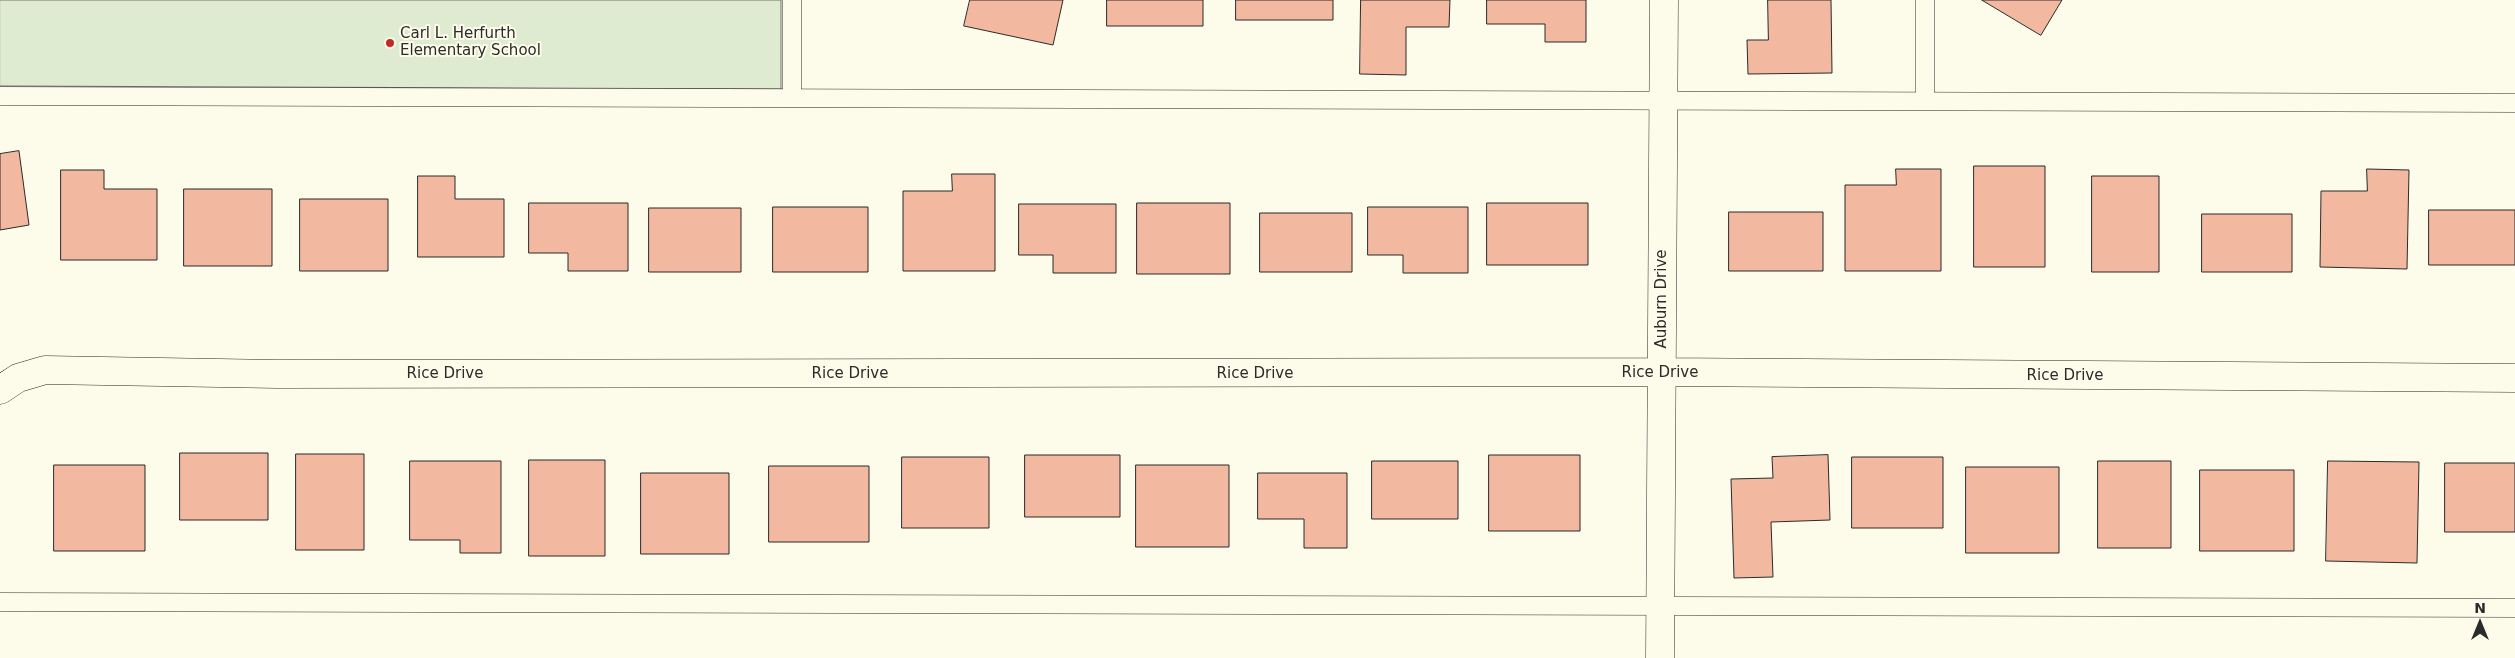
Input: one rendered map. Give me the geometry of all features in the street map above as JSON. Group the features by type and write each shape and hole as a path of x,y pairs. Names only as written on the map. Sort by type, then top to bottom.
{"street":[{"name":"Auburn Drive","path":"1660,658 1664,0"},
{"name":"Rice Drive","path":"0,390 18,378 45,370 277,374 1662,372 2515,378"}],"lane":[{"path":"792,0 792,98"},
{"path":"1925,0 1925,101"},
{"path":"0,96 2515,103"},
{"path":"0,602 2515,608"}],"green space":[{"name":"Carl L. Herfurth Elementary School","path":"0,0 781,0 781,89 0,86"}],"building":[{"path":"970,0 1063,0 1053,45 964,26"},
{"path":"1107,0 1203,0 1203,26 1107,26"},
{"path":"1236,0 1333,0 1333,20 1236,20"},
{"path":"1361,0 1450,0 1449,27 1406,27 1406,75 1360,74"},
{"path":"1487,0 1586,0 1586,42 1545,42 1545,24 1487,24"},
{"path":"1768,0 1831,0 1832,73 1748,74 1747,40 1768,40"},
{"path":"1982,0 2062,0 2041,35"},
{"path":"19,151 29,225 0,230 0,154"},
{"path":"1974,166 2045,166 2045,267 1974,267"},
{"path":"1896,169 1941,169 1941,271 1845,271 1845,185 1896,185"},
{"path":"2367,169 2409,170 2407,269 2320,267 2321,191 2367,191"},
{"path":"61,170 104,170 104,189 157,189 157,260 61,260"},
{"path":"952,174 995,174 995,271 903,271 903,191 952,191"},
{"path":"418,176 455,176 455,199 504,199 504,257 418,257"},
{"path":"2092,176 2159,176 2159,272 2092,272"},
{"path":"184,189 272,189 272,266 184,266"},
{"path":"300,199 388,199 388,271 300,271"},
{"path":"529,203 628,203 628,271 568,271 568,253 529,253"},
{"path":"1137,203 1230,203 1230,274 1137,274"},
{"path":"1487,203 1588,203 1588,265 1487,265"},
{"path":"1019,204 1116,204 1116,273 1053,273 1053,255 1019,255"},
{"path":"773,207 868,207 868,272 773,272"},
{"path":"1368,207 1468,207 1468,273 1403,273 1403,255 1368,255"},
{"path":"649,208 741,208 741,272 649,272"},
{"path":"2429,210 2515,210 2515,265 2429,265"},
{"path":"1729,212 1823,212 1823,271 1729,271"},
{"path":"1260,213 1352,213 1352,272 1260,272"},
{"path":"2202,214 2292,214 2292,272 2202,272"},
{"path":"180,453 268,453 268,520 180,520"},
{"path":"296,454 364,454 364,550 296,550"},
{"path":"1025,455 1120,455 1120,517 1025,517"},
{"path":"1489,455 1580,455 1580,531 1489,531"},
{"path":"1828,455 1830,520 1771,522 1773,577 1734,578 1731,479 1773,478 1772,457"},
{"path":"902,457 989,457 989,528 902,528"},
{"path":"1852,457 1943,457 1943,528 1852,528"},
{"path":"529,460 605,460 605,556 529,556"},
{"path":"410,461 501,461 501,553 460,553 460,540 410,540"},
{"path":"1372,461 1458,461 1458,519 1372,519"},
{"path":"2098,461 2171,461 2171,548 2098,548"},
{"path":"2328,461 2419,462 2417,563 2326,561"},
{"path":"2445,463 2515,463 2515,532 2445,532"},
{"path":"54,465 145,465 145,551 54,551"},
{"path":"1136,465 1229,465 1229,547 1136,547"},
{"path":"769,466 869,466 869,542 769,542"},
{"path":"1966,467 2059,467 2059,553 1966,553"},
{"path":"2200,470 2294,470 2294,551 2200,551"},
{"path":"641,473 729,473 729,554 641,554"},
{"path":"1258,473 1347,473 1347,548 1304,548 1304,519 1258,519"}],"place":[{"name":"Carl L. Herfurth Elementary School","path":"390,43"}]}
